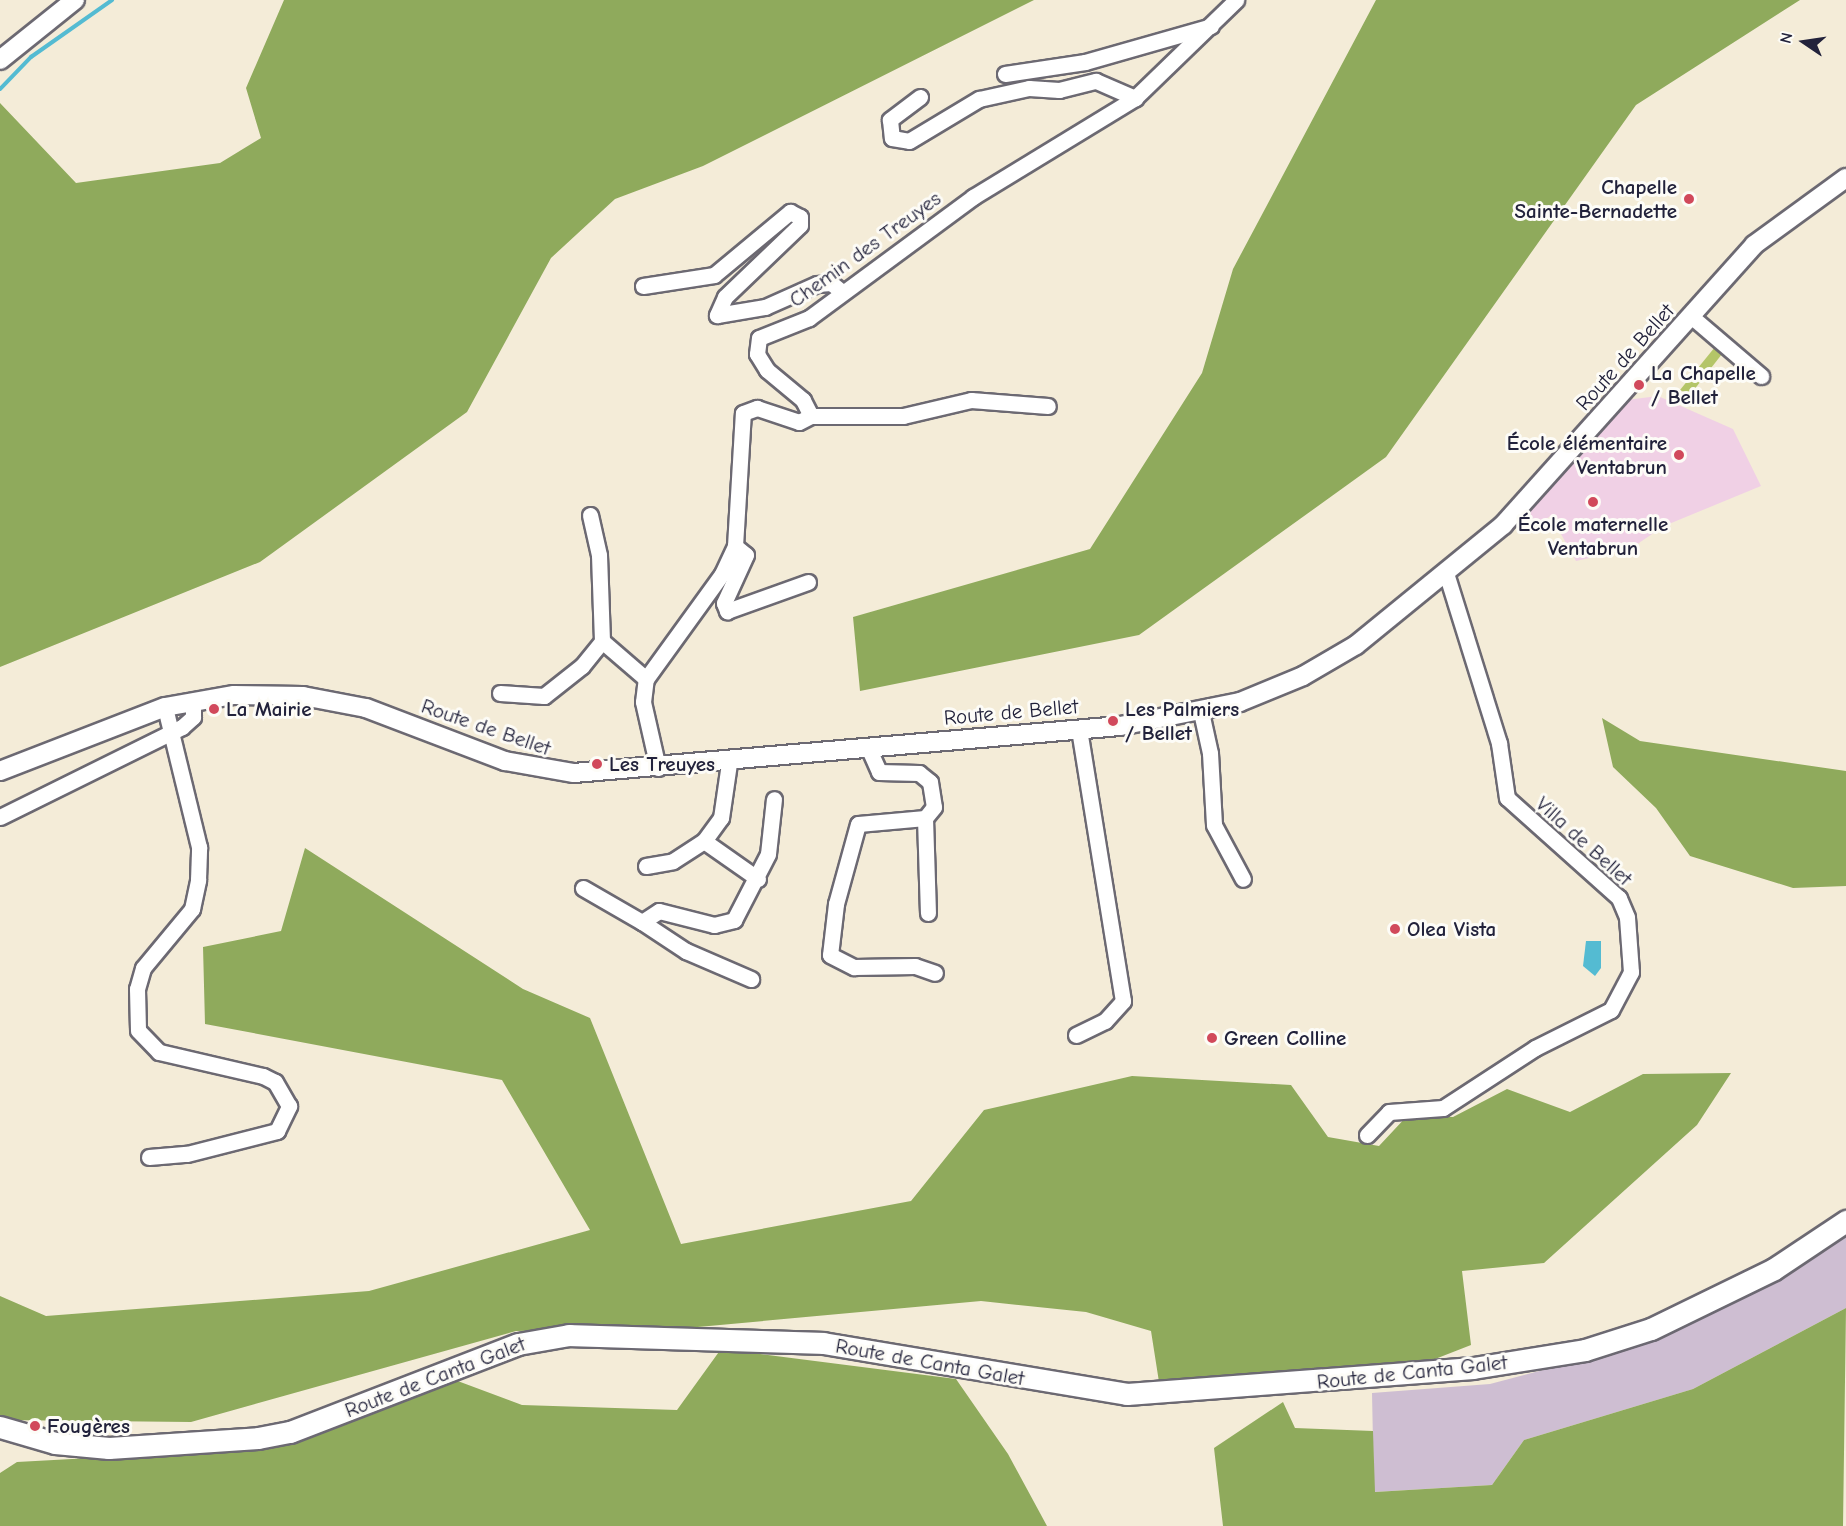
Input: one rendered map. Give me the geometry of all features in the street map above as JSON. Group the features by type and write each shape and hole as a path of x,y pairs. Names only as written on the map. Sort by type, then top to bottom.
{"main road":[{"name":"Route de Canta Galet","path":"0,1427 55,1443 109,1448 269,1436 518,1344 569,1335 823,1343 1127,1394 1473,1368 1585,1350 1651,1329 1774,1269 1846,1221"}],"street":[{"path":"0,60 75,0"},
{"name":"Chemin des Treuyes","path":"811,416 803,400 766,370 757,344 764,334 809,318 973,197 1135,98 1236,0"},
{"path":"1005,75 1085,62 1211,26"},
{"path":"920,97 890,120 892,138 909,141 979,99 1029,88 1059,90 1096,81 1135,98"},
{"name":"Route de Bellet","path":"0,771 165,707 234,695 303,696 366,708 533,769 574,773 729,763 868,747 1079,729 1201,712 1269,692 1330,661 1446,573 1525,502 1692,317 1754,244 1846,178"},
{"path":"643,286 714,275 790,212 801,217 800,225 725,297 717,315 765,307 817,284 831,283 842,292"},
{"path":"1692,317 1761,376"},
{"path":"658,768 643,702 646,679 722,574 735,546 743,412 757,408 800,422 811,416 903,416 971,400 1048,406"},
{"path":"500,693 544,696 582,666 602,641 599,555 590,514"},
{"path":"735,546 746,555 724,603 727,612 808,582"},
{"name":"Villa de Bellet","path":"1367,1135 1389,1112 1443,1108 1535,1048 1611,1010 1632,972 1627,917 1619,898 1507,798 1499,743 1446,573"},
{"path":"602,641 646,679"},
{"path":"0,817 168,736 189,723 193,702"},
{"path":"149,1157 187,1154 278,1131 290,1107 275,1082 263,1076 159,1052 138,1030 137,989 143,968 188,915 198,880 198,847 168,736 165,707"},
{"path":"1201,712 1210,753 1214,825 1243,879"},
{"path":"1076,1035 1105,1021 1123,1001 1079,729"},
{"path":"868,747 879,772 919,773 930,782 934,807 925,818 928,913"},
{"path":"646,866 673,861 704,841 721,818 729,763"},
{"path":"642,922 659,911 714,925 734,920 758,879 768,854 774,799"},
{"path":"925,818 858,824 836,904 830,955 854,967 915,966 935,973"},
{"path":"704,841 758,879"},
{"path":"583,888 686,951 751,979"}],"shaded area":[{"path":"1658,396 1733,429 1761,486 1664,526 1630,549 1576,561 1551,516 1523,532 1518,524 1626,400"},
{"path":"1846,1230 1846,1308 1693,1389 1524,1440 1492,1485 1374,1492 1372,1393 1490,1384 1650,1342 1759,1289"}],"green space":[{"path":"284,0 1034,0 703,166 615,199 551,258 467,412 260,562 0,667 0,103 76,183 220,163 261,138 246,88"},
{"path":"1376,0 1800,0 1636,105 1386,457 1139,635 860,691 853,617 1090,549 1202,373 1233,269"},
{"path":"1715,347 1722,354 1690,395 1680,390"},
{"path":"1602,718 1640,741 1846,771 1846,886 1793,888 1690,856 1656,808 1613,767"},
{"path":"305,848 523,989 590,1018 681,1244 911,1201 984,1110 1132,1076 1291,1085 1328,1137 1379,1146 1408,1115 1453,1117 1507,1089 1570,1112 1643,1074 1731,1073 1697,1125 1544,1263 1462,1271 1471,1345 1430,1361 1159,1382 1151,1331 1086,1312 981,1301 698,1327 516,1331 191,1422 0,1420 0,1296 46,1316 369,1291 590,1230 502,1080 205,1024 203,947 281,931"},
{"path":"1846,1308 1843,1526 1223,1526 1214,1448 1283,1402 1295,1428 1373,1431 1375,1492 1492,1485 1524,1440 1693,1389"},
{"path":"721,1349 956,1379 1008,1454 1047,1526 0,1526 0,1473 17,1462 273,1448 455,1380 522,1405 677,1410"}],"water":[{"path":"1586,941 1601,941 1601,968 1595,976 1583,966"}],"waterway":[{"path":"0,89 31,57 112,0"}],"place":[{"name":"Chapelle Sainte-Bernadette","path":"1689,199"},
{"name":"La Chapelle / Bellet","path":"1639,385"},
{"name":"École élémentaire Ventabrun","path":"1679,455"},
{"name":"École maternelle Ventabrun","path":"1593,502"},
{"name":"La Mairie","path":"214,709"},
{"name":"Les Palmiers / Bellet","path":"1113,721"},
{"name":"Les Treuyes","path":"597,764"},
{"name":"Olea Vista","path":"1395,929"},
{"name":"Green Colline","path":"1212,1038"},
{"name":"Fougères","path":"35,1426"}]}
